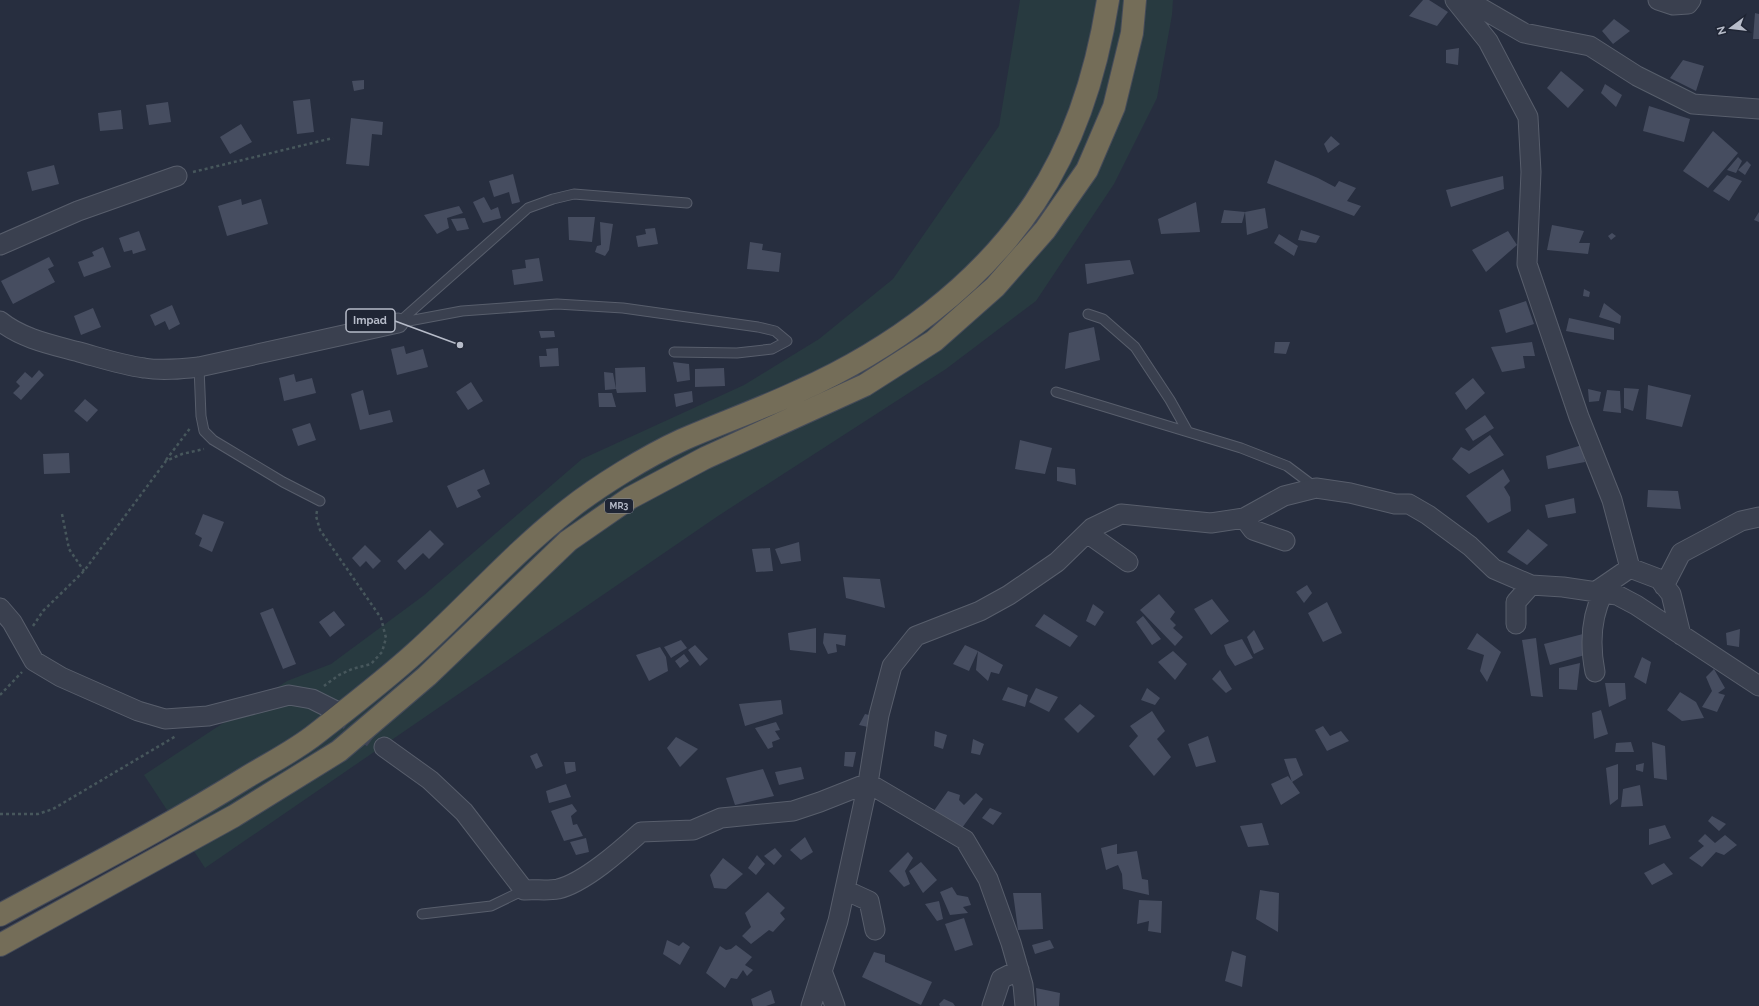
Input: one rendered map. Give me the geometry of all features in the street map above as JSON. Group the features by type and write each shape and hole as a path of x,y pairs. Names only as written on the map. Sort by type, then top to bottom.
{"highway":[{"name":"MR3","path":"0,915 207,802 313,736 414,654 517,555 569,509 619,475 678,442 802,390 872,353 918,324 958,289 997,251 1036,202 1060,157 1084,102 1102,38 1108,0"},
{"name":"MR3","path":"0,945 234,816 339,751 427,676 568,541 630,498 706,458 865,385 934,341 995,287 1045,230 1087,170 1114,107 1132,32 1135,0"}],"street":[{"path":"1455,0 1488,41 1528,117 1531,172 1527,264 1579,417 1612,500 1637,571"},
{"path":"1467,0 1524,33 1590,46 1637,76 1693,104 1759,109"},
{"path":"1658,0 1673,5 1688,4 1690,0"},
{"path":"0,245 78,211 177,176"},
{"path":"0,321 7,327 38,340 120,364 146,369 199,367 398,322"},
{"path":"810,1006 838,920 868,783 885,688 892,666 916,636 980,611 1025,585 1057,562 1092,528 1121,514 1211,523 1244,518 1284,496 1316,488 1350,493 1395,504 1409,504 1428,515 1470,546 1494,569 1531,585 1563,587 1617,595 1636,605 1759,686"},
{"path":"1599,593 1637,571 1681,554 1741,521 1759,517"},
{"path":"1244,518 1253,530 1285,541"},
{"path":"1087,533 1128,562"},
{"path":"1664,586 1681,554"},
{"path":"1637,571 1659,579 1671,594 1681,635"},
{"path":"1516,624 1516,602 1531,585"},
{"path":"1595,672 1592,656 1593,622 1598,604 1599,593"},
{"path":"0,608 12,622 34,660 61,677 138,710 165,718 208,716 289,695 312,699 334,710"},
{"path":"384,747 430,780 464,812 524,890 558,889 580,880 622,849 641,832 693,830 721,818 793,811 868,783"},
{"path":"868,783 965,840 988,879 1019,970 1025,1006"},
{"path":"845,890 869,901 875,930"},
{"path":"992,1006 1001,980 1019,970"},
{"path":"822,971 835,1006"}],"lane":[{"path":"398,322 528,208 553,199 574,194 687,203"},
{"path":"398,322 462,311 557,304 623,308 758,326 775,331 787,341 772,349 737,353 674,352"},
{"path":"1088,314 1103,319 1135,346 1170,400 1188,432"},
{"path":"199,367 200,409 204,431 213,440 227,449 283,482 320,501"},
{"path":"1056,392 1241,448 1287,466 1316,488"},
{"path":"422,914 491,906 524,890"}],"path":[{"path":"177,176 333,138"},
{"path":"23,642 43,612 84,571 185,437 200,409"},
{"path":"166,461 198,449 227,449"},
{"path":"312,699 328,681 352,669 371,664 382,652 386,638 381,618 320,530 316,516 320,501"},
{"path":"62,514 69,549 84,571"},
{"path":"0,695 34,660"},
{"path":"0,814 38,814 53,809 178,735"}],"shaded area":[{"path":"1020,0 1173,0 1172,15 1157,98 1114,184 1036,301 946,369 718,516 205,868 144,775 287,681 331,664 423,596 582,459 744,385 819,339 893,279 999,126"}],"building":[{"path":"1423,0 1429,0 1448,12 1437,26 1409,16"},
{"path":"1755,13 1759,14 1759,39 1753,39"},
{"path":"1614,19 1630,31 1613,44 1602,31"},
{"path":"1459,48 1458,65 1446,63 1446,50"},
{"path":"1683,60 1704,66 1696,91 1670,78"},
{"path":"1561,71 1584,90 1568,108 1547,88"},
{"path":"364,80 364,89 354,91 352,81"},
{"path":"1605,84 1622,95 1616,107 1601,93"},
{"path":"310,99 314,132 297,134 293,101"},
{"path":"168,102 171,122 149,125 146,105"},
{"path":"1649,106 1690,119 1684,142 1643,131"},
{"path":"121,110 123,129 100,131 98,113"},
{"path":"351,118 383,122 382,135 372,134 369,166 346,164"},
{"path":"241,124 252,142 230,154 220,137"},
{"path":"1713,131 1738,153 1708,188 1683,171"},
{"path":"1331,136 1340,144 1328,153 1324,144"},
{"path":"1738,157 1742,161 1736,173 1727,170"},
{"path":"1275,160 1318,178 1335,187 1339,181 1356,188 1347,201 1361,206 1354,216 1267,183"},
{"path":"1747,161 1751,165 1745,175 1738,170"},
{"path":"54,165 59,184 32,191 27,172"},
{"path":"513,174 520,202 512,204 509,192 494,197 489,181"},
{"path":"1727,175 1742,181 1729,201 1713,191"},
{"path":"1503,176 1504,189 1451,207 1446,190"},
{"path":"484,197 491,210 498,207 501,218 483,223 473,202"},
{"path":"241,199 242,205 261,199 268,224 227,236 218,206"},
{"path":"1196,202 1200,232 1161,234 1158,219"},
{"path":"459,206 463,213 447,218 449,228 437,234 424,215"},
{"path":"1265,208 1268,228 1247,235 1245,212"},
{"path":"1224,210 1245,212 1242,223 1221,223"},
{"path":"1759,212 1759,222 1754,220"},
{"path":"568,217 595,217 592,242 569,240"},
{"path":"465,218 469,229 457,231 451,219"},
{"path":"600,222 613,224 609,250 605,256 595,252 597,246 601,245"},
{"path":"1552,225 1584,231 1579,243 1590,243 1588,254 1547,250"},
{"path":"655,228 658,244 638,247 636,236 646,234 645,229"},
{"path":"1301,230 1320,236 1316,243 1298,240"},
{"path":"139,231 146,250 133,254 132,250 124,252 119,238"},
{"path":"1508,231 1517,245 1486,272 1472,250"},
{"path":"1612,233 1616,236 1611,240 1608,236"},
{"path":"1279,234 1298,246 1294,256 1274,243"},
{"path":"750,242 763,244 762,250 781,253 779,272 747,269"},
{"path":"103,247 111,267 84,277 78,262 94,256 92,252"},
{"path":"49,257 54,266 48,269 55,282 13,304 1,281"},
{"path":"539,258 543,281 514,285 512,270 526,268 525,260"},
{"path":"1130,260 1134,274 1087,284 1085,264"},
{"path":"1584,289 1590,292 1589,297 1583,296"},
{"path":"1526,301 1534,324 1506,333 1499,310"},
{"path":"1604,303 1621,316 1620,324 1599,317"},
{"path":"172,305 180,324 169,330 165,321 155,326 150,315"},
{"path":"93,308 101,327 81,335 74,316"},
{"path":"1569,318 1614,328 1614,340 1566,331"},
{"path":"1094,327 1100,360 1065,369 1069,333"},
{"path":"539,331 554,331 555,337 541,338"},
{"path":"1275,342 1290,342 1286,354 1274,353"},
{"path":"1532,342 1535,356 1523,356 1525,368 1502,372 1491,347"},
{"path":"404,346 406,354 423,349 428,367 397,375 391,349"},
{"path":"558,348 559,366 540,367 539,356 547,356 546,349"},
{"path":"673,362 689,364 690,380 677,382"},
{"path":"645,367 646,392 617,393 615,368"},
{"path":"724,368 725,386 695,387 695,369"},
{"path":"39,370 44,375 21,400 13,393 20,386 16,382 25,372 32,378"},
{"path":"604,372 613,373 616,389 605,390"},
{"path":"294,374 296,382 312,378 316,393 284,401 279,378"},
{"path":"1473,378 1485,393 1466,410 1455,393"},
{"path":"471,382 483,401 468,410 456,392"},
{"path":"1648,385 1691,395 1682,427 1646,419"},
{"path":"1624,388 1639,389 1633,411 1624,408"},
{"path":"1588,389 1601,392 1599,401 1589,402"},
{"path":"363,390 369,415 390,410 393,422 360,430 351,394"},
{"path":"1607,390 1620,391 1621,413 1603,411"},
{"path":"692,391 693,402 676,407 674,394"},
{"path":"598,393 612,393 616,407 599,407"},
{"path":"85,399 98,410 87,422 74,411"},
{"path":"1485,415 1494,428 1473,441 1465,429"},
{"path":"310,423 316,440 298,446 292,429"},
{"path":"1490,435 1504,455 1469,474 1452,459 1461,447 1469,451"},
{"path":"1020,440 1052,448 1045,474 1015,469"},
{"path":"1582,445 1585,462 1548,469 1546,456"},
{"path":"69,453 70,473 44,474 43,454"},
{"path":"1057,467 1075,469 1076,485 1057,481"},
{"path":"484,469 490,484 477,490 481,497 457,508 447,486"},
{"path":"1503,469 1510,481 1504,487 1510,497 1511,511 1488,523 1466,496"},
{"path":"1648,490 1678,491 1681,509 1647,507"},
{"path":"1574,498 1576,513 1548,518 1545,505"},
{"path":"203,514 224,522 212,552 199,546 202,538 195,534"},
{"path":"1528,529 1548,545 1527,565 1507,552"},
{"path":"430,530 444,544 429,559 423,553 405,570 397,561"},
{"path":"799,542 801,561 781,564 775,549"},
{"path":"365,545 381,561 373,569 366,561 360,567 352,558"},
{"path":"770,548 773,571 756,572 752,549"},
{"path":"843,577 880,579 885,608 846,598"},
{"path":"1307,585 1312,593 1304,603 1296,592"},
{"path":"1159,594 1175,612 1170,619 1176,625 1173,628 1183,637 1175,646 1140,610"},
{"path":"1212,599 1229,621 1211,635 1194,609"},
{"path":"1327,602 1342,633 1323,642 1308,613"},
{"path":"1093,604 1104,612 1095,626 1086,621"},
{"path":"273,608 296,664 283,669 260,613"},
{"path":"334,611 345,625 330,637 319,622"},
{"path":"1044,614 1078,636 1070,647 1035,626"},
{"path":"1143,616 1161,639 1152,645 1136,622"},
{"path":"816,628 816,653 790,650 788,633"},
{"path":"1740,629 1739,647 1727,645 1726,633"},
{"path":"1254,630 1264,649 1254,654 1247,637"},
{"path":"824,633 846,635 845,646 836,644 837,652 828,654 823,643"},
{"path":"1477,633 1501,652 1487,682 1480,671 1484,655 1467,649"},
{"path":"1583,634 1585,655 1550,665 1544,644"},
{"path":"1536,638 1543,697 1531,696 1522,640"},
{"path":"1242,639 1253,658 1235,666 1227,654 1224,645"},
{"path":"681,640 687,648 671,658 664,647"},
{"path":"695,645 708,659 700,666 688,650"},
{"path":"965,645 978,651 969,671 953,664"},
{"path":"660,647 666,657 668,671 649,681 636,655"},
{"path":"978,651 1003,665 999,674 991,672 988,681 976,670"},
{"path":"1173,651 1187,664 1175,680 1158,662"},
{"path":"684,654 689,661 680,668 675,661"},
{"path":"1642,657 1651,662 1646,684 1634,677"},
{"path":"1580,663 1577,690 1559,689 1559,668"},
{"path":"1714,669 1725,688 1718,693 1725,695 1717,712 1702,707 1712,691 1706,677"},
{"path":"1220,670 1232,689 1226,693 1212,679"},
{"path":"1605,683 1625,683 1626,699 1609,707"},
{"path":"1008,687 1028,695 1025,707 1002,700"},
{"path":"1036,688 1058,697 1049,712 1029,702"},
{"path":"1147,688 1160,698 1155,705 1141,700"},
{"path":"1680,692 1696,702 1704,718 1682,721 1667,710"},
{"path":"781,700 783,714 745,726 739,704"},
{"path":"1080,704 1095,716 1078,733 1064,719"},
{"path":"1601,710 1608,734 1594,739 1592,713"},
{"path":"1152,711 1165,731 1157,739 1171,757 1154,776 1129,746 1138,736 1130,726"},
{"path":"865,714 873,716 868,727 859,725"},
{"path":"776,722 780,730 775,731 780,739 772,742 773,747 768,749 755,728"},
{"path":"1323,726 1330,736 1341,731 1349,741 1327,751 1315,730"},
{"path":"935,731 947,735 943,749 934,746"},
{"path":"1208,736 1216,762 1196,767 1188,744"},
{"path":"676,737 698,749 680,767 667,748"},
{"path":"973,739 984,744 980,755 971,753"},
{"path":"1631,742 1634,752 1615,752 1616,743"},
{"path":"1652,742 1665,746 1667,780 1654,778"},
{"path":"845,752 856,752 853,767 844,766"},
{"path":"537,753 543,766 536,769 530,756"},
{"path":"1296,758 1303,775 1292,782 1284,759"},
{"path":"564,762 575,762 576,771 566,774"},
{"path":"1644,763 1643,772 1636,770 1636,765"},
{"path":"1618,764 1618,799 1610,805 1606,768"},
{"path":"801,767 804,779 779,785 775,772"},
{"path":"763,769 774,796 735,805 726,778"},
{"path":"1288,776 1300,793 1281,805 1271,784"},
{"path":"566,784 571,797 549,803 546,791"},
{"path":"1640,785 1643,806 1621,807 1623,789"},
{"path":"948,791 960,795 959,800 964,805 976,793 983,799 962,828 933,812"},
{"path":"572,804 577,811 571,816 573,825 577,824 583,836 564,841 551,811"},
{"path":"990,808 1002,813 993,825 982,818"},
{"path":"1712,816 1726,824 1719,831 1708,821"},
{"path":"1262,823 1269,845 1248,847 1240,826"},
{"path":"1665,825 1671,838 1649,845 1649,829"},
{"path":"1705,834 1715,843 1725,835 1737,845 1724,855 1716,852 1702,867 1689,858 1704,846 1698,841"},
{"path":"805,837 813,852 801,860 790,850"},
{"path":"586,838 589,852 576,855 570,842"},
{"path":"1117,844 1117,854 1137,851 1142,879 1148,880 1149,895 1123,889 1122,874 1118,865 1106,870 1101,848"},
{"path":"775,848 782,856 774,865 764,856"},
{"path":"908,852 913,858 905,871 910,884 904,887 889,871"},
{"path":"757,855 765,864 756,875 748,868"},
{"path":"723,858 743,874 726,889 714,888 710,875"},
{"path":"921,862 937,880 923,893 909,871"},
{"path":"1664,863 1673,874 1652,885 1644,873"},
{"path":"952,887 957,895 968,897 971,905 963,907 968,913 950,915 940,892"},
{"path":"1260,890 1279,893 1278,932 1256,919"},
{"path":"768,892 785,908 780,913 785,919 773,932 769,930 751,944 742,936 751,927 745,913"},
{"path":"1013,893 1041,893 1043,929 1018,930"},
{"path":"1139,900 1162,901 1161,933 1148,931 1149,921 1137,924"},
{"path":"939,901 943,919 937,921 925,904"},
{"path":"964,918 973,945 955,951 945,924"},
{"path":"667,940 679,946 683,942 690,947 680,965 663,954"},
{"path":"1050,940 1054,948 1035,954 1032,945"},
{"path":"736,945 752,957 745,965 753,970 747,976 743,970 737,979 731,978 725,988 706,973 720,946 726,950 731,949"},
{"path":"1232,951 1246,956 1242,987 1225,981"},
{"path":"874,952 885,955 885,962 932,982 921,1005 862,977"},
{"path":"1036,988 1060,993 1059,1006 1037,1006"},
{"path":"771,990 775,1003 766,1006 753,1006 751,999"},
{"path":"944,999 953,1003 955,1006 940,1006 939,1004"}],"tunnel":[{"path":"334,710 384,747"}],"place":[{"name":"Impad","path":"460,345"}]}
